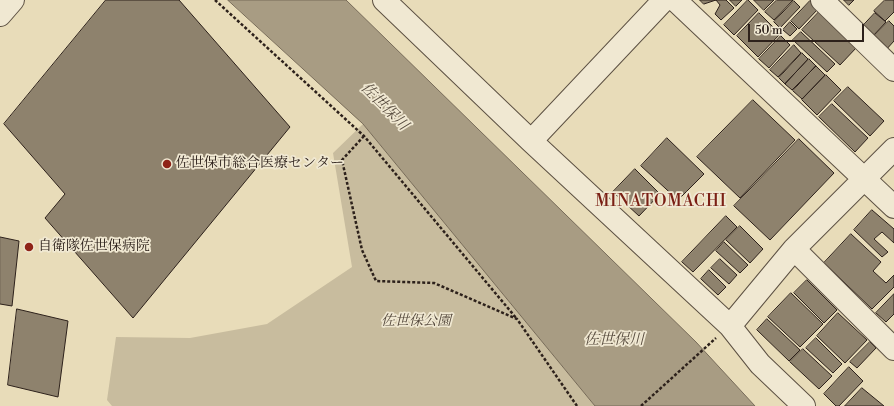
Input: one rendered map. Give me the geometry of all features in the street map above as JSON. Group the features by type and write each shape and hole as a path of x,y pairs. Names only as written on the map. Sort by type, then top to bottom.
{"street":[{"path":"0,15 13,0"},
{"path":"384,0 531,142 730,326 760,364 804,406"},
{"path":"531,142 664,0"},
{"path":"675,0 894,207"},
{"path":"822,0 894,70"},
{"path":"730,326 794,249 894,149"},
{"path":"794,249 894,349"}],"path":[{"path":"215,0 364,136 517,319 576,406"},
{"path":"364,136 342,160 362,250 376,281 434,282 517,319"},
{"path":"641,406 707,346"}],"green space":[{"name":"佐世保公園","path":"363,124 595,406 112,406 107,400 116,337 190,338 267,324 352,267 333,153"}],"water":[{"name":"佐世保川","path":"228,0 346,0 696,342 755,406 595,406 363,124"}],"building":[{"path":"106,0 179,0 290,127 133,318 45,218 65,194 4,124"},
{"path":"700,0 716,0 704,4"},
{"path":"716,0 726,0 734,8 721,20 715,14 720,5"},
{"path":"730,0 742,0 736,6"},
{"path":"748,0 758,10 734,35 724,25"},
{"path":"754,0 774,0 764,10"},
{"path":"777,0 793,0 774,20 765,12"},
{"path":"844,0 854,0 849,5"},
{"path":"885,0 894,0 894,12 885,21 874,11"},
{"path":"794,1 800,7 780,28 774,22"},
{"path":"810,1 818,9 799,29 791,21"},
{"path":"819,12 857,47 840,65 802,30"},
{"path":"759,13 780,34 758,57 737,36"},
{"path":"875,13 886,22 872,37 861,28"},
{"path":"889,21 894,26 894,41 885,51 872,38"},
{"path":"790,22 797,29 790,36 783,30"},
{"path":"801,32 835,64 827,72 793,40"},
{"path":"781,36 790,45 769,68 759,59"},
{"path":"794,45 801,53 778,77 770,70"},
{"path":"802,53 808,59 785,84 779,78"},
{"path":"809,59 816,66 792,90 785,84"},
{"path":"816,66 825,75 802,99 793,91"},
{"path":"826,75 841,90 817,115 802,100"},
{"path":"848,87 884,121 870,136 834,101"},
{"path":"753,100 795,140 740,198 697,157"},
{"path":"832,104 868,138 855,152 819,117"},
{"path":"667,138 704,174 678,200 641,166"},
{"path":"799,139 834,173 770,240 734,206"},
{"path":"635,169 660,194 639,216 613,192"},
{"path":"872,210 894,229 894,243 882,232 874,239 888,252 882,257 854,230"},
{"path":"726,216 737,227 693,272 682,262"},
{"path":"740,226 763,249 750,263 726,240"},
{"path":"851,234 881,262 873,271 886,283 894,275 894,287 872,309 824,263"},
{"path":"0,237 19,241 12,306 0,304"},
{"path":"724,242 748,265 740,273 716,251"},
{"path":"720,259 737,275 729,284 711,268"},
{"path":"709,270 726,287 718,295 701,279"},
{"path":"807,280 837,310 824,323 794,293"},
{"path":"791,293 823,324 800,347 768,317"},
{"path":"894,294 894,314 886,322 876,313"},
{"path":"17,309 68,321 58,397 8,385"},
{"path":"838,313 867,340 845,363 817,336"},
{"path":"767,319 800,350 789,361 757,330"},
{"path":"816,338 842,364 833,373 806,348"},
{"path":"870,342 876,348 857,368 850,362"},
{"path":"803,349 832,376 819,389 790,362"},
{"path":"849,367 863,381 839,406 836,406 824,394"},
{"path":"862,388 884,406 845,406"}],"place":[{"name":"佐世保市総合医療センター","path":"167,164"},
{"name":"自衛隊佐世保病院","path":"29,247"}],"district":[{"name":"MINATOMACHI","path":"661,202"}]}
